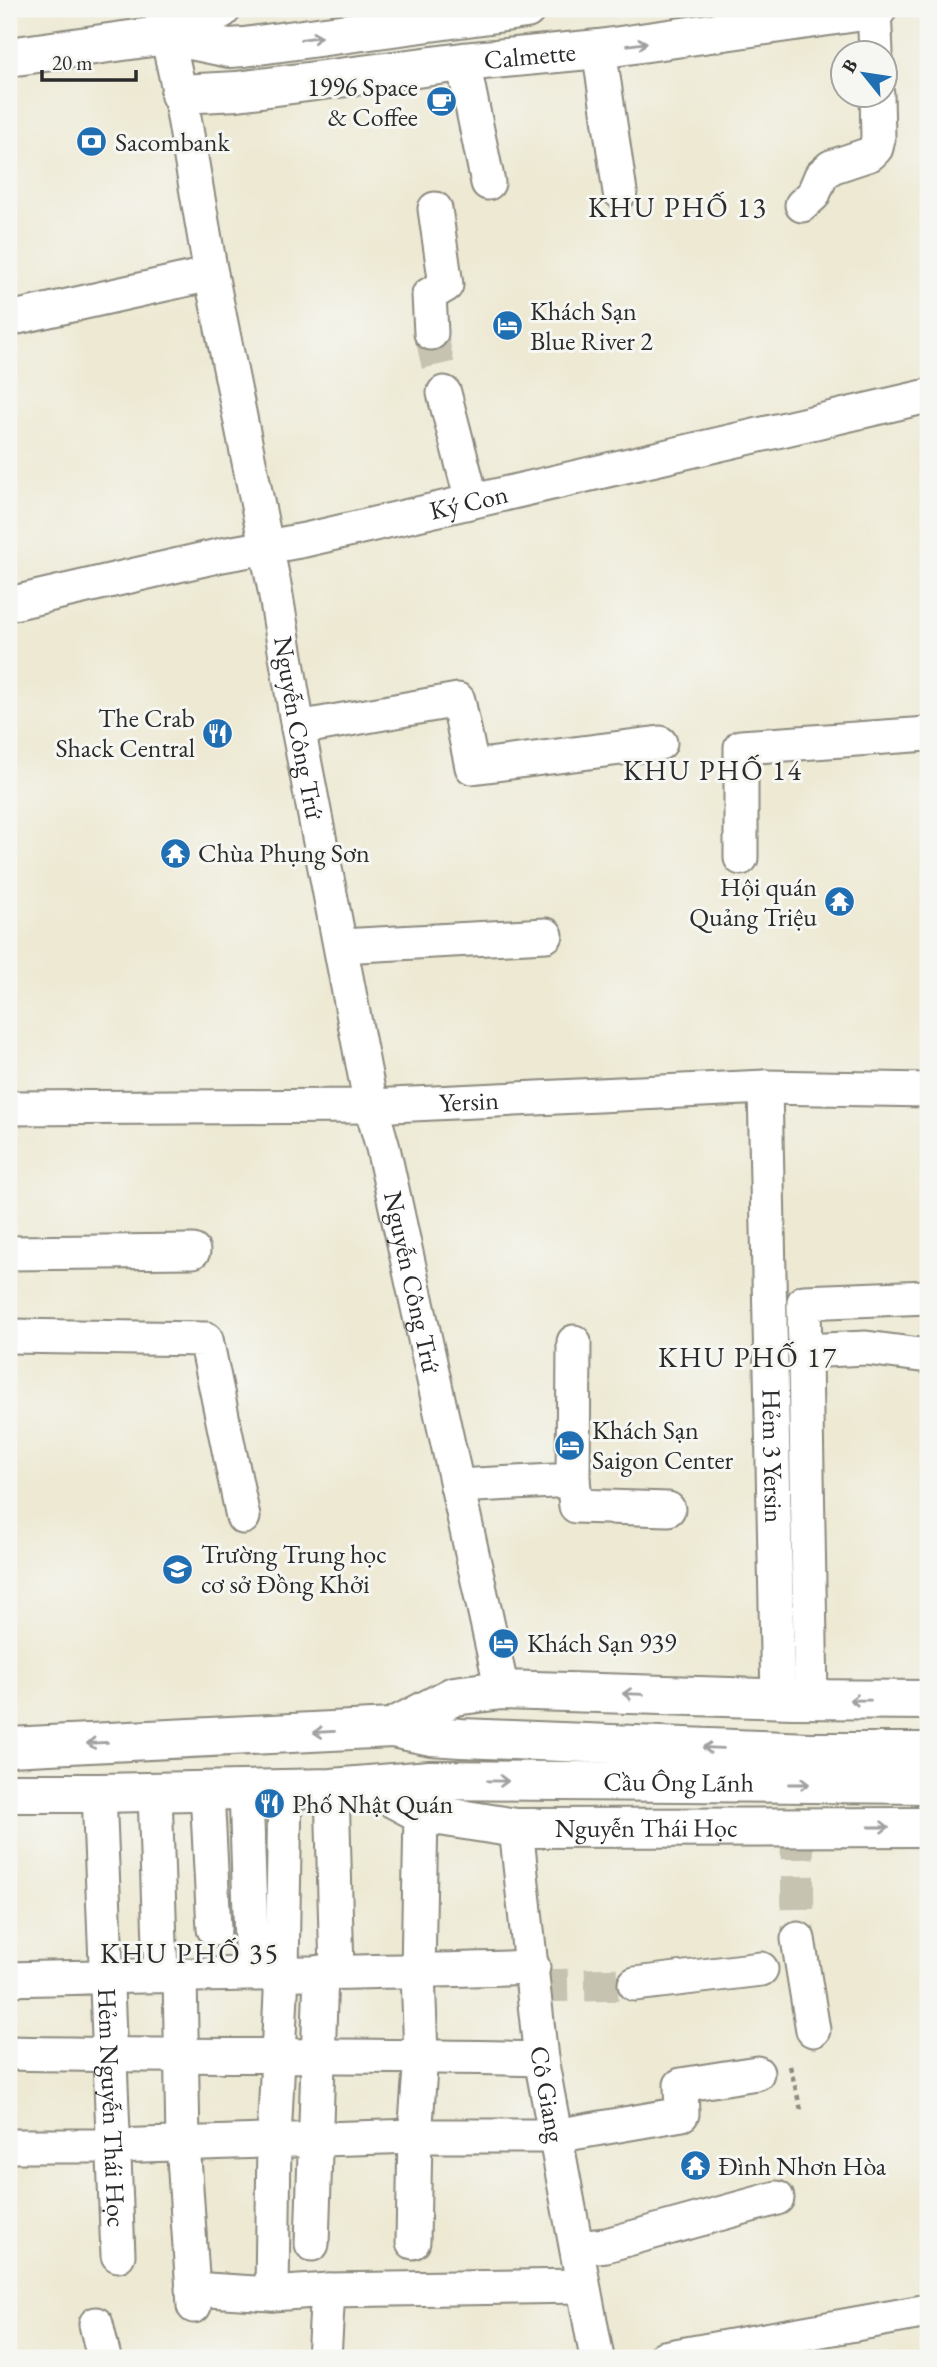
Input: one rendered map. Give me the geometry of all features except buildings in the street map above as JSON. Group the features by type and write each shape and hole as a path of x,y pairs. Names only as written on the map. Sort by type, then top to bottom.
{"main road":[{"path":"9,57 221,9"},
{"path":"164,22 229,48 526,9"},
{"name":"Calmette","path":"180,94 237,91 463,62 599,49 809,14 876,9"},
{"path":"9,1747 392,1728 454,1696 502,1690 794,1699 928,1700"},
{"name":"Cầu Ông Lãnh","path":"392,1728 431,1737 810,1752 928,1752"},
{"name":"Cầu Ông Lãnh","path":"426,1796 928,1784"},
{"name":"Nguyễn Thái Học","path":"9,1793 370,1786 426,1796 516,1828 928,1827"}],"street":[{"path":"876,9 876,38"},
{"name":"Nguyễn Công Trứ","path":"164,22 180,94 211,274 275,590 298,727 371,1106 502,1690"},
{"path":"599,49 620,192"},
{"path":"463,62 488,183"},
{"path":"803,205 813,195 821,176 831,167 870,154 876,148 877,108"},
{"path":"431,333 429,295 446,285 435,209"},
{"path":"9,319 211,274"},
{"path":"444,393 472,501"},
{"name":"Ký Con","path":"9,604 266,546 305,540 928,397"},
{"path":"298,727 458,700 472,767 660,743"},
{"path":"741,858 741,747 928,734"},
{"path":"341,946 546,935"},
{"name":"Yersin","path":"9,1108 371,1106 765,1087 928,1090"},
{"name":"Hẻm 3 Yersin","path":"765,1087 794,1699"},
{"path":"9,1253 193,1251"},
{"path":"794,1699 804,1302 928,1297"},
{"path":"9,1336 206,1339 243,1517"},
{"path":"574,1342 573,1480 576,1506 668,1509"},
{"path":"804,1351 866,1348 928,1356"},
{"path":"457,1486 573,1480"},
{"path":"312,2244 314,2139 329,1971 332,1788"},
{"path":"267,1973 285,1789"},
{"path":"246,1790 267,1973 280,2055 274,2140 272,2294"},
{"path":"207,1791 215,1929"},
{"path":"155,1792 170,1975 182,2055 183,2143 193,2297 328,2290 582,2286"},
{"name":"Hẻm Nguyễn Thái Học","path":"99,1793 118,2255"},
{"path":"413,2242 415,2136 421,2056 418,1972 426,1796"},
{"name":"Cô Giang","path":"516,1828 541,2059 597,2358"},
{"path":"798,1939 813,2030"},
{"path":"9,1979 329,1971 418,1972 533,1967"},
{"path":"635,1984 761,1969"},
{"path":"9,2053 541,2059"},
{"path":"9,2146 113,2146 415,2136 555,2136 682,2114 681,2085 757,2073"},
{"path":"578,2248 606,2245 777,2197"},
{"path":"324,2358 328,2290"},
{"path":"664,2358 928,2311"},
{"path":"96,2324 104,2358"}],"path":[{"path":"789,2064 801,2109"}],"tunnel":[{"path":"431,333 444,393"},
{"path":"797,1826 798,1939"},
{"path":"535,1986 635,1984"}],"place":[{"name":"1996 Space & Coffee","path":"441,102"},
{"name":"Sacombank","path":"92,142"},
{"name":"Khách Sạn Blue River 2","path":"507,326"},
{"name":"The Crab Shack Central","path":"218,733"},
{"name":"Chùa Phụng Sơn","path":"175,853"},
{"name":"Hội quán Quảng Triệu","path":"840,902"},
{"name":"Khách Sạn Saigon Center","path":"569,1445"},
{"name":"Trường Trung học cơ sở Đồng Khởi","path":"178,1569"},
{"name":"Khách Sạn 939","path":"504,1643"},
{"name":"Phố Nhật Quán","path":"269,1804"},
{"name":"Đình Nhơn Hòa","path":"695,2166"}],"district":[{"name":"KHU PHỐ 13","path":"678,207"},
{"name":"KHU PHỐ 14","path":"713,770"},
{"name":"KHU PHỐ 17","path":"748,1357"},
{"name":"KHU PHỐ 35","path":"190,1953"}]}
